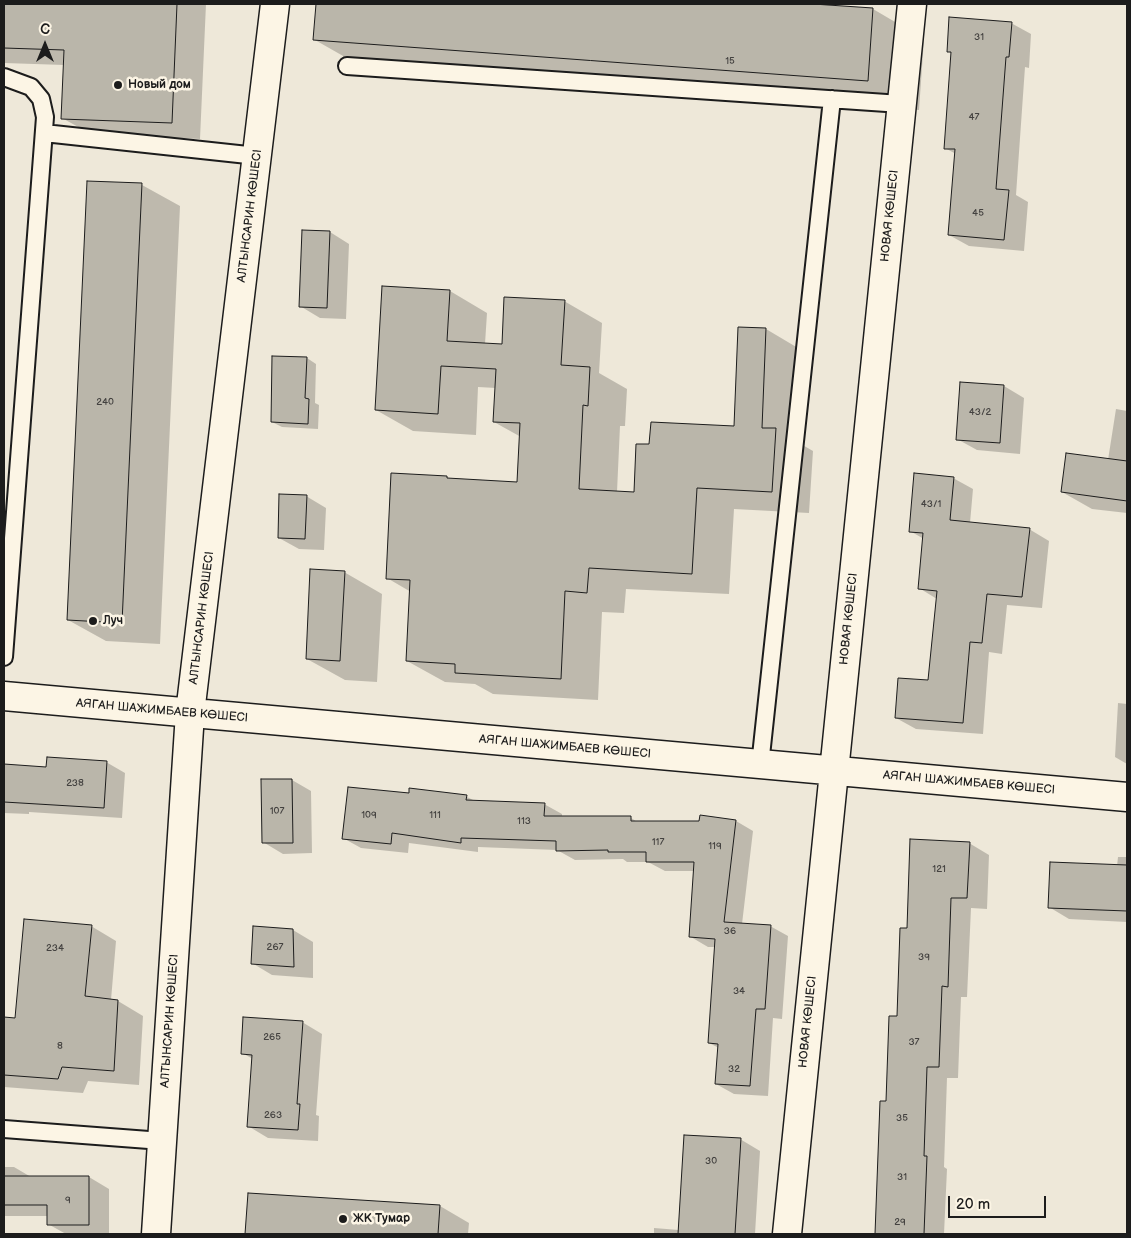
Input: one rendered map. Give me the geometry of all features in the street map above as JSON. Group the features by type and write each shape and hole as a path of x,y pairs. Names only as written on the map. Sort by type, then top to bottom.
{"street":[{"name":"АЛТЫНСАРИН КӨШЕСІ","path":"156,1234 190,714 275,4"},
{"name":"НОВАЯ КӨШЕСІ","path":"787,1234 912,4"},
{"name":"АЯГАН ШАЖИМБАЕВ КӨШЕСІ","path":"4,696 1127,797"}],"lane":[{"path":"347,66 901,104"},
{"path":"4,77 31,87 41,99 45,117 9,528 4,657"},
{"path":"760,765 832,99"},
{"path":"44,133 257,156"},
{"path":"4,1128 162,1141"}],"building":[{"name":"Новый дом","path":"4,4 177,4 172,123 61,119 64,50 4,48"},
{"path":"316,4 813,4 873,8 868,81 313,40"},
{"path":"949,17 1012,22 1009,57 1006,57 996,189 1009,190 1004,240 948,235 955,149 944,149 951,52 947,52"},
{"path":"87,181 142,183 122,623 67,620"},
{"path":"302,230 330,231 327,308 299,307"},
{"path":"382,286 450,290 447,341 502,344 504,297 565,300 561,365 590,367 588,406 583,405 579,489 634,492 636,444 649,444 651,422 734,426 738,327 766,328 762,428 776,428 772,492 697,488 692,574 589,568 587,593 565,591 561,679 455,673 455,664 406,661 410,580 386,579 391,473 517,482 520,423 493,422 496,369 441,366 438,414 375,410"},
{"path":"272,356 307,357 305,398 309,399 308,424 271,422"},
{"path":"960,382 1004,385 1000,443 956,440"},
{"path":"1066,453 1127,461 1127,501 1061,492"},
{"path":"914,473 954,477 950,520 1030,528 1022,597 987,594 982,643 970,642 963,723 895,718 898,678 928,680 937,591 918,589 923,533 909,532"},
{"path":"279,494 307,495 305,539 278,538"},
{"path":"310,569 345,571 340,661 306,659"},
{"path":"47,757 107,761 104,808 4,802 4,764 46,767"},
{"path":"261,779 292,779 293,843 262,843"},
{"path":"348,787 409,793 409,788 467,795 466,800 545,803 544,816 631,816 631,821 699,821 700,815 736,820 724,922 771,925 765,1009 756,1009 750,1086 715,1084 718,1044 708,1043 715,939 689,937 694,862 646,862 646,852 608,852 608,850 556,851 556,841 461,838 461,843 392,833 391,844 342,839"},
{"path":"910,839 970,842 967,898 951,898 948,987 942,986 939,1067 927,1067 924,1156 927,1156 924,1234 875,1234 880,1101 886,1101 889,1016 897,1016 900,928 907,928"},
{"path":"1050,862 1127,865 1127,911 1048,908"},
{"path":"24,919 92,925 85,996 118,1000 114,1071 62,1067 58,1079 4,1075 4,1017 15,1018"},
{"path":"253,926 293,929 294,967 251,964"},
{"path":"243,1017 303,1021 297,1104 300,1104 298,1130 247,1127 252,1055 241,1054"},
{"path":"684,1135 741,1138 735,1234 678,1234"},
{"path":"4,1176 89,1176 89,1225 47,1225 47,1205 4,1205"},
{"name":"ЖК Тумар","path":"248,1193 440,1205 438,1234 245,1234"}],"place":[{"name":"Новый дом","path":"118,85"},
{"name":"Луч","path":"93,621"},
{"name":"ЖК Тумар","path":"343,1219"}]}
